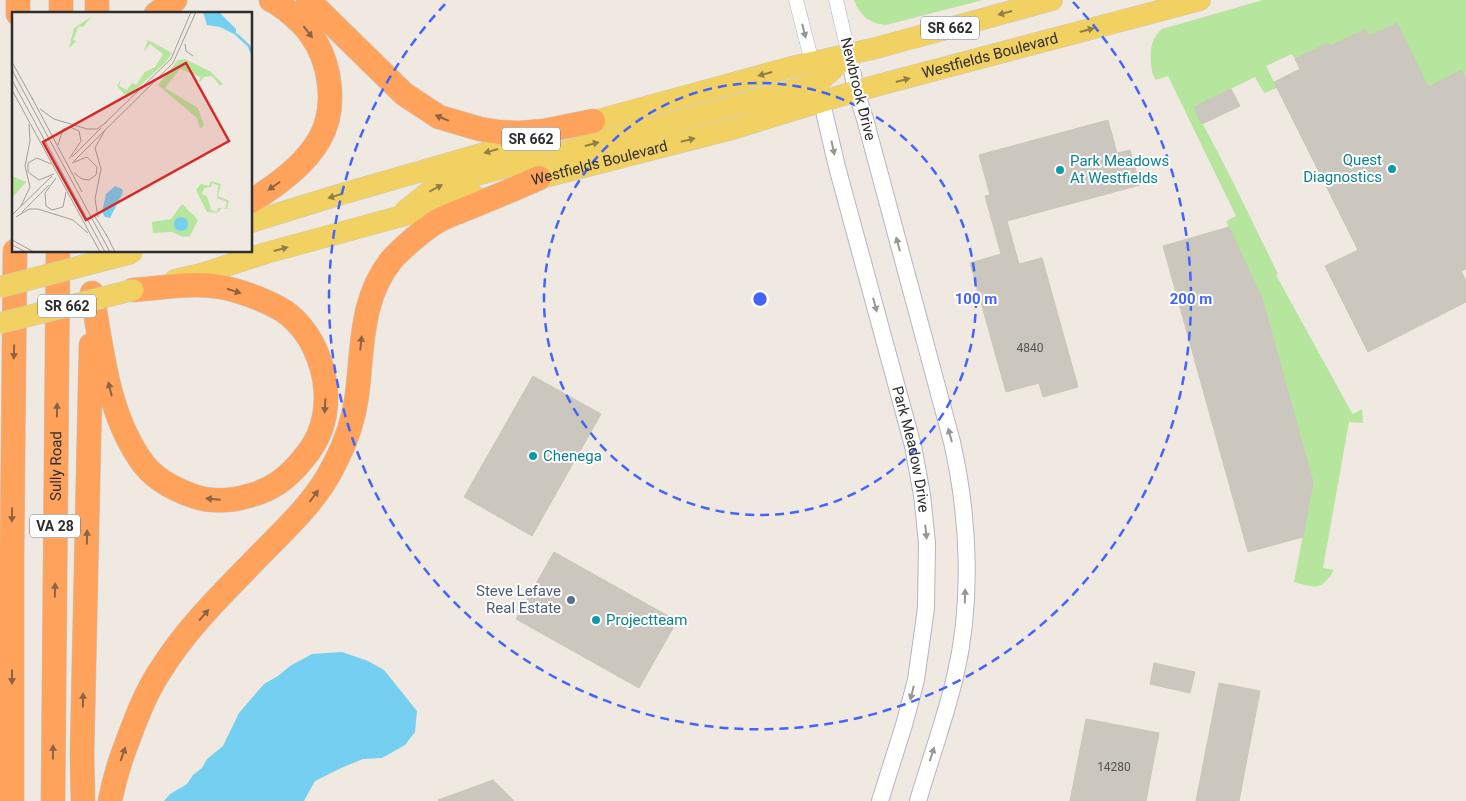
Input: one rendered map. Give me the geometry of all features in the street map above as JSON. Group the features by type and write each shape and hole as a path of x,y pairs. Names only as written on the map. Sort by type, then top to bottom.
{"highway":[{"path":"159,12 175,0"},
{"path":"252,200 279,182 306,158 319,140 326,124 329,110 330,90 327,70 316,42 298,20 272,0"},
{"path":"308,0 404,94 439,118 480,130 519,133 544,131 593,121"},
{"path":"110,801 113,784 137,715 159,672 183,638 218,598 301,512 326,480 341,452 356,396 366,310 382,273 404,247 434,224 539,178"},
{"name":"VA 28","path":"12,801 15,252"},
{"name":"Sully Road","path":"53,801 58,252"},
{"path":"83,801 82,754 93,252"},
{"path":"92,293 104,363 111,391 121,423 141,462 154,474 184,493 215,500 231,500 260,493 284,480 314,446 325,416 326,393 320,360 313,346 294,320 269,303 234,290 219,287 192,285 133,290"}],"main road":[{"name":"SR 662","path":"252,222 593,121 1052,0"},
{"name":"Westfields Boulevard","path":"0,323 201,274 266,253 396,217 732,129 820,92 856,91 1200,0"},
{"path":"396,217 436,186 820,92 848,55"},
{"name":"SR 662","path":"0,287 136,252"}],"street":[{"path":"796,0 820,92"},
{"name":"Newbrook Drive","path":"836,0 856,91 952,442 962,490 966,540 965,604 961,640 955,676 918,801"},
{"name":"Park Meadow Drive","path":"820,92 837,167 913,446 922,495 927,544 926,608 916,680 880,801"}],"green space":[{"path":"854,0 983,0 886,25 875,23 866,18 859,11"},
{"path":"1263,0 1466,0 1466,78 1462,70 1428,87 1396,23 1369,36 1365,29 1330,46 1328,43 1295,59 1292,54 1266,66 1277,88 1264,93 1255,77 1194,107 1278,274 1276,275 1352,413 1362,409 1363,423 1349,422 1323,568 1334,570 1325,582 1317,586 1308,586 1294,582 1313,482 1262,298 1226,221 1236,216 1168,76 1156,80 1151,64 1152,45 1155,36 1162,29"}],"water":[{"path":"342,652 368,661 384,670 417,711 415,732 405,745 382,758 363,759 315,781 304,801 164,801 170,794 187,784 193,775 202,768 207,759 223,746 239,713 264,684 312,654"}],"building":[{"name":"Quest Diagnostics","path":"1397,23 1428,87 1462,70 1466,78 1466,269 1461,271 1466,281 1466,302 1368,352 1325,266 1358,250 1274,82 1300,69 1295,59 1328,43 1330,46 1365,29 1369,36"},
{"path":"1231,89 1240,106 1202,124 1194,107"},
{"path":"1108,120 1117,153 1130,150 1140,185 1007,221 1019,264 1042,258 1078,387 1043,397 1039,383 1006,392 970,263 1001,254 985,196 990,195 979,155"},
{"path":"1229,227 1262,298 1313,482 1303,537 1248,552 1163,246"},
{"name":"Chenega","path":"533,376 601,414 532,536 464,497"},
{"name":"Projectteam","path":"554,552 677,621 639,688 516,619"},
{"path":"1154,663 1195,672 1190,693 1150,684"},
{"path":"1219,683 1260,691 1239,801 1196,801"},
{"path":"1086,719 1159,733 1146,801 1070,801"},
{"path":"493,780 514,801 438,800"}],"place":[{"name":"Quest Diagnostics","path":"1392,169"},
{"name":"Park Meadows At Westfields","path":"1060,170"},
{"name":"Chenega","path":"533,456"},
{"name":"Steve Lefave Real Estate","path":"571,600"},
{"name":"Projectteam","path":"596,620"}]}
